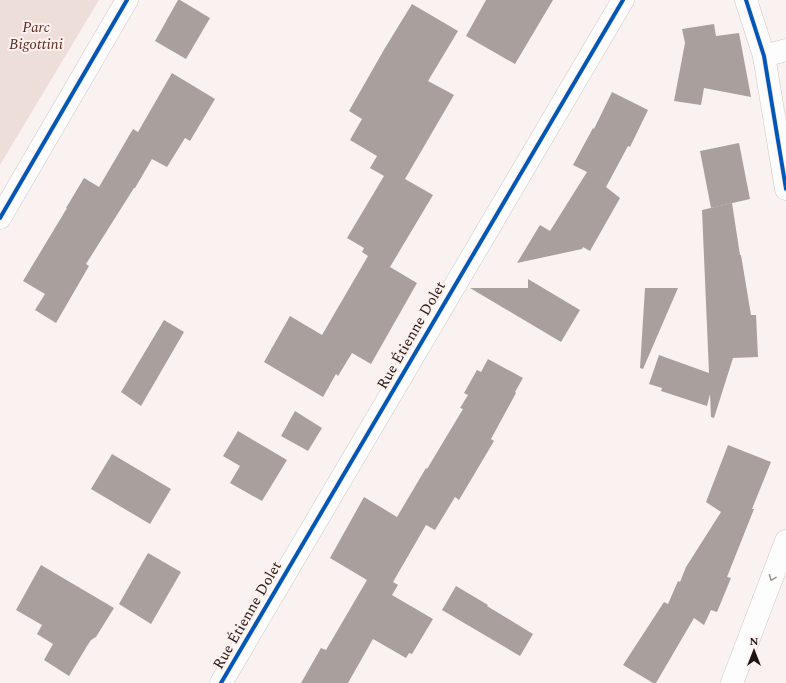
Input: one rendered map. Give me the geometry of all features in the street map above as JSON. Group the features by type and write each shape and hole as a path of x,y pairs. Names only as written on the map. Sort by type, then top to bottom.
{"street":[{"path":"0,218 127,0"},
{"name":"Rue Étienne Dolet","path":"221,683 623,0"},
{"path":"746,0 764,56 786,189"},
{"path":"764,56 786,50"},
{"path":"732,683 786,541"}],"green space":[{"name":"Parc Bigottini","path":"0,0 99,0 0,165"}],"building":[{"path":"178,0 210,18 186,59 155,41"},
{"path":"486,0 553,0 515,64 466,36"},
{"path":"412,4 458,31 428,81 454,95 405,179 433,195 390,267 417,283 371,364 352,353 338,376 336,374 323,397 264,362 290,316 322,335 368,256 362,252 364,248 347,238 384,176 370,168 377,156 350,140 362,119 349,111"},
{"path":"714,24 716,36 739,33 751,97 704,88 701,105 674,101 685,43 682,29"},
{"path":"172,73 215,99 190,141 185,138 167,167 152,159 86,264 89,266 56,323 35,310 45,294 23,281 84,178 99,187 133,129 138,132"},
{"path":"612,92 648,110 630,147 628,146 606,187 620,198 590,251 583,247 582,249 517,263 540,225 550,231 587,172 573,165 593,128 594,129"},
{"path":"739,143 750,199 711,208 700,151"},
{"path":"732,203 751,315 756,315 758,357 733,358 714,418 711,417 710,394 707,406 661,391 662,388 649,384 659,355 709,373 702,210"},
{"path":"528,279 580,310 561,342 470,288 528,288"},
{"path":"645,288 678,288 643,369 640,368"},
{"path":"164,320 184,332 141,406 121,392"},
{"path":"488,359 523,378 491,439 494,441 459,500 455,497 435,530 426,525 393,582 398,585 392,595 433,619 412,654 409,653 406,658 373,639 348,683 301,683 321,648 326,650 367,580 330,558 364,497 397,517 463,409 460,408 468,395 464,393 477,370 481,372"},
{"path":"295,411 322,428 308,451 281,436"},
{"path":"238,431 287,460 262,501 230,483 240,466 223,456"},
{"path":"728,445 771,462 727,577 731,578 717,612 711,610 704,625 694,618 656,683 653,683 623,665 664,602 668,604 686,567 721,512 706,502"},
{"path":"112,454 171,489 150,524 91,489"},
{"path":"148,553 181,572 151,624 119,604"},
{"path":"41,565 114,608 96,637 91,640 87,646 69,676 44,660 53,644 37,634 42,625 16,610"},
{"path":"456,586 533,634 520,656 442,610"}],"cycle path":[{"path":"0,218 127,0"},
{"path":"221,683 623,0"},
{"path":"746,0 764,56 786,189"}]}
